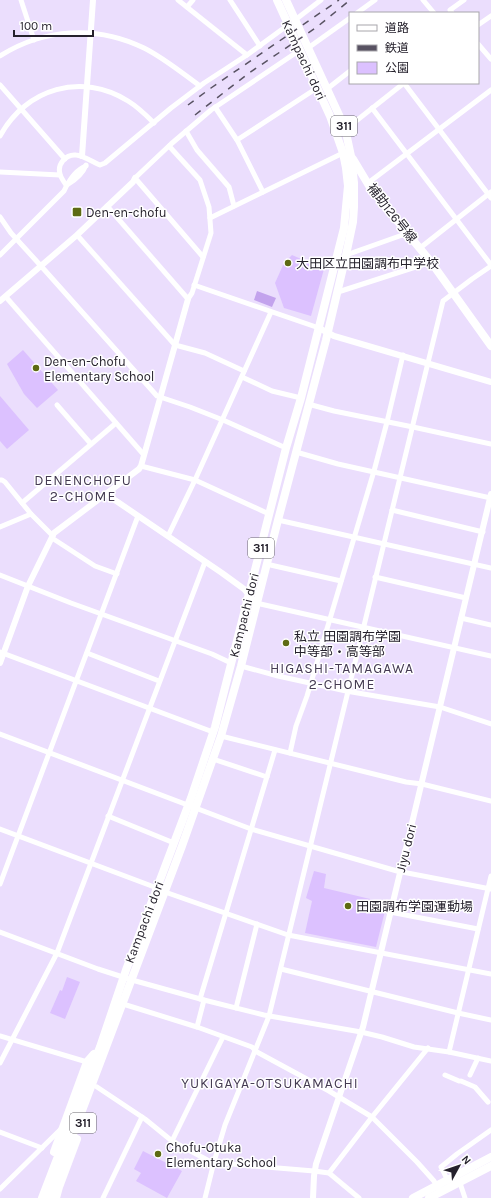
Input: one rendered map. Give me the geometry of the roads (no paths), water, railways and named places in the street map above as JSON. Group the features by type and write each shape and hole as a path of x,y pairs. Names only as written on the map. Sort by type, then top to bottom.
{"main road":[{"name":"Kampachi dori","path":"277,0 293,25"},
{"name":"Kampachi dori","path":"103,1047 123,977 174,843 192,807 213,759 221,736 241,666 266,564 338,292 353,222 354,183 347,154 317,88 293,25 286,0"},
{"name":"Kampachi dori","path":"42,1198 66,1143 103,1047 123,1004 165,892 192,807 232,663 269,514 301,398 344,228 348,186 345,128 327,89 302,46"},
{"name":"補助126号線","path":"347,154 371,189 431,262 491,346"},
{"path":"37,1198 87,1062 103,1047"},
{"name":"311","path":"56,1198 106,1062 103,1047"},
{"name":"Kampachi dori","path":"49,1198 66,1143"},
{"path":"429,1198 448,1181 491,1158"},
{"path":"413,1198 460,1183 491,1166"},
{"path":"43,1181 59,1187"}],"street":[{"path":"21,0 34,40"},
{"path":"0,255 61,194 69,179 81,168 85,160 87,87 93,0"},
{"path":"178,0 247,55"},
{"path":"187,7 193,0"},
{"path":"230,0 260,46"},
{"path":"66,185 60,176 59,168 65,159 74,155 100,165 105,163 200,86 293,25 321,0"},
{"path":"358,12 375,0"},
{"path":"423,0 430,12"},
{"path":"451,12 450,10 464,0"},
{"path":"479,24 491,16"},
{"path":"0,301 77,235 133,182 135,178 186,131 215,107 302,46 349,19"},
{"path":"0,56 14,48 50,35 90,32 116,37 144,48 200,86"},
{"path":"479,45 491,59"},
{"path":"327,89 349,73"},
{"path":"345,128 351,125 403,84"},
{"path":"405,84 490,195 420,248"},
{"path":"0,85 65,159"},
{"path":"0,136 10,120 21,109 50,91 72,86 103,90 129,101 154,123"},
{"path":"237,140 317,88"},
{"path":"368,183 491,90"},
{"path":"215,107 237,140 263,192"},
{"path":"205,1198 225,1125 254,1049 269,1016 443,301 491,266 372,108"},
{"path":"186,131 197,150 229,187 234,206"},
{"path":"0,662 2,653 28,586 54,533 141,466 188,299 192,293 211,233 209,207 200,180 170,146"},
{"path":"210,218 347,154"},
{"path":"0,172 60,176"},
{"path":"135,178 203,256"},
{"path":"107,206 188,299"},
{"path":"0,217 5,226 16,239 42,266 155,395 223,420 286,448"},
{"path":"346,255 408,233"},
{"path":"77,235 175,345 205,353 244,371"},
{"path":"338,292 431,262"},
{"path":"194,285 319,328 327,333 491,382"},
{"path":"6,296 144,455"},
{"path":"168,536 223,420 271,312"},
{"path":"290,753 296,726 307,696 374,471 403,356"},
{"path":"242,377 272,391 301,398"},
{"path":"308,404 334,412 491,444"},
{"path":"57,405 91,444"},
{"path":"22,503 116,422"},
{"path":"296,452 400,478 491,498"},
{"path":"141,466 195,480 269,514"},
{"path":"0,480 5,482 52,537 95,566 117,574"},
{"path":"106,494 244,589 256,603 491,656"},
{"name":"Jiyu dori","path":"313,1198 314,1171 361,1032 491,498"},
{"path":"392,510 483,532"},
{"path":"0,527 31,514"},
{"path":"0,884 138,516"},
{"path":"278,520 491,568"},
{"path":"0,1063 57,953 205,562"},
{"path":"266,564 341,581"},
{"path":"0,575 232,663"},
{"path":"376,577 466,598"},
{"path":"461,618 491,625"},
{"path":"2,653 213,732"},
{"path":"87,653 159,681"},
{"path":"241,666 278,676 348,691 440,707 491,724"},
{"path":"0,734 251,829 400,871 490,888"},
{"path":"221,736 275,750 331,762 406,782 422,784 491,801"},
{"path":"197,1027 202,999 225,913 275,750"},
{"path":"213,759 267,777"},
{"path":"108,816 174,843"},
{"path":"0,829 157,888"},
{"path":"449,1052 478,929 490,888 491,876"},
{"path":"165,892 288,935 491,974"},
{"path":"390,912 478,929"},
{"path":"236,1008 257,924"},
{"path":"0,932 98,969 132,980 236,1008 269,1016 361,1032 414,1047 428,1048 491,1061"},
{"path":"281,969 491,1020"},
{"path":"123,1004 197,1027 252,1047 257,1052 339,1097 372,1117 417,1162 439,1189"},
{"path":"0,1036 87,1062"},
{"path":"172,1141 223,1037"},
{"path":"330,1174 372,1117 428,1048"},
{"path":"470,1075 478,1058"},
{"path":"445,1075 475,1087 488,1102"},
{"path":"97,1087 142,1117 172,1141 211,1162 314,1171 330,1174 359,1198"},
{"path":"103,1198 142,1117"},
{"path":"0,1188 62,1128"},
{"path":"448,1181 441,1167 491,1130"},
{"path":"0,1132 42,1148"},
{"path":"460,1183 465,1198"}],"railway":[{"path":"188,105 339,0"},
{"path":"195,115 249,73 317,27 350,0"}],"place":[{"name":"Den-en-chofu","path":"77,212"},
{"name":"大田区立田園調布中学校","path":"288,263"},
{"name":"Den-en-Chofu Elementary School","path":"36,368"},
{"name":"私立 田園調布学園 中等部・高等部","path":"286,643"},
{"name":"田園調布学園運動場","path":"348,906"},
{"name":"Chofu-Otuka Elementary School","path":"158,1154"}],"district":[{"name":"DENENCHOFU 2-CHOME","path":"83,488"},
{"name":"HIGASHI-TAMAGAWA 2-CHOME","path":"342,676"},
{"name":"YUKIGAYA-OTSUKAMACHI","path":"270,1083"}]}
